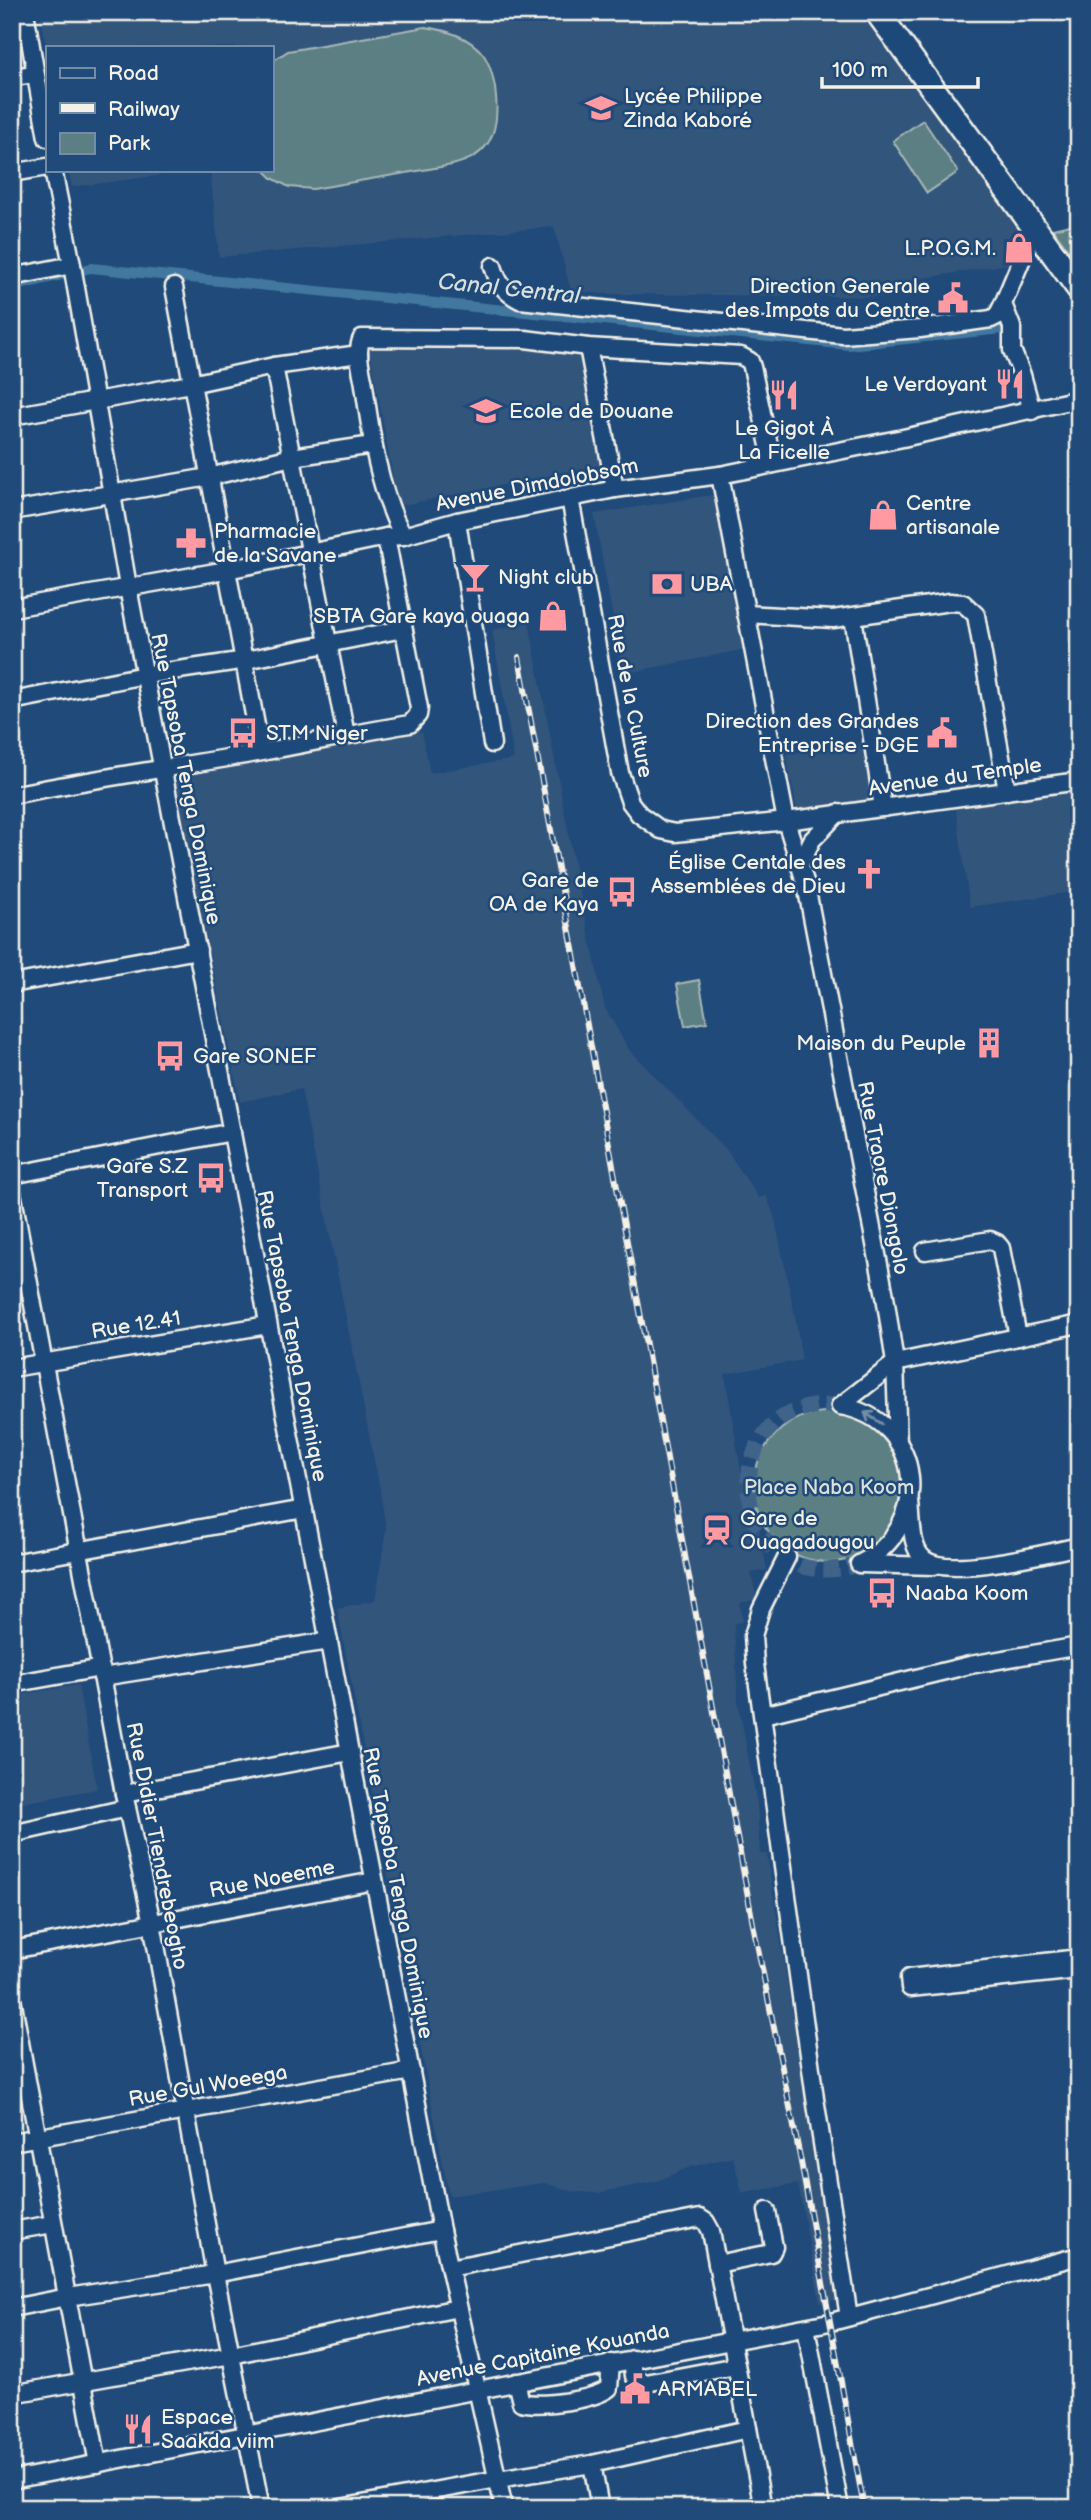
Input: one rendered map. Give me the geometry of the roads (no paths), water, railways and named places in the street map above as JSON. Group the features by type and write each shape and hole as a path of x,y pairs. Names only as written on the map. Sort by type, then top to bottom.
{"highway":[{"path":"877,12 1079,289"}],"street":[{"path":"25,12 46,133"},
{"path":"12,77 35,74"},
{"path":"12,173 46,167"},
{"name":"Rue Tapsoba Tenga Dominique","path":"53,172 128,586 441,2230 504,2508"},
{"path":"493,266 497,281 506,293 520,300 843,335 920,329 991,319 1003,304 1034,230"},
{"path":"12,277 72,265"},
{"path":"174,287 246,660 261,752"},
{"path":"1003,304 1012,327 1012,350 1032,411"},
{"path":"12,416 191,384 361,346 525,339 588,347 735,355 750,361 773,464"},
{"path":"12,795 410,724 415,719 419,708 404,629 393,516 373,445 361,346"},
{"path":"588,347 615,488"},
{"path":"274,366 346,734"},
{"name":"Avenue Dimdolobsom","path":"12,608 227,570 615,488 720,475 1076,401"},
{"path":"12,511 209,477 292,457 373,445"},
{"path":"720,475 786,821"},
{"name":"Rue de la Culture","path":"570,498 620,773 630,802 650,823 661,830 675,833 786,821"},
{"path":"457,521 492,744"},
{"path":"746,614 816,619 853,617 950,602 963,603 976,615 1007,791"},
{"path":"853,617 884,808"},
{"path":"12,701 404,629"},
{"name":"Avenue du Temple","path":"786,821 1079,781"},
{"path":"800,864 812,840 838,813"},
{"name":"Rue Traore Diongolo","path":"786,821 806,885 885,1296 895,1363 898,1443"},
{"path":"12,984 198,950"},
{"path":"12,1175 232,1132"},
{"name":"Rue Didier Tiendrebeogho","path":"12,1192 261,2508"},
{"path":"925,1251 990,1240 997,1242 1001,1248 1018,1337"},
{"path":"945,1567 924,1559 916,1546 909,1471 898,1443 886,1427 869,1415 840,1406 895,1363 1079,1324"},
{"name":"Rue 12.41","path":"12,1368 268,1325"},
{"path":"910,1502 892,1539 877,1553 859,1563 945,1567 972,1565 1079,1546"},
{"path":"12,1563 304,1509"},
{"path":"787,1557 766,1595 753,1636 815,2098 849,2317"},
{"path":"12,1684 329,1641"},
{"path":"763,1715 970,1665 1079,1646"},
{"path":"12,1834 126,1801 350,1752"},
{"name":"Rue Noeeme","path":"12,1950 374,1881"},
{"path":"1079,1958 909,1978 909,1988 1079,1970"},
{"path":"12,1999 98,2464"},
{"name":"Rue Gul Woeega","path":"12,2142 411,2071"},
{"path":"717,2264 772,2253 774,2247 767,2211"},
{"path":"450,2268 700,2218 706,2222 717,2264 763,2508"},
{"path":"12,2231 53,2224"},
{"path":"12,2308 215,2274 441,2230"},
{"name":"Avenue Capitaine Kouanda","path":"12,2480 806,2327 1079,2256"},
{"path":"12,2394 231,2355 458,2308"},
{"path":"806,2327 841,2508"},
{"path":"632,2359 634,2376 638,2381 646,2383 736,2366"},
{"path":"516,2382 522,2402 528,2404 548,2404 601,2394 609,2388 611,2364"},
{"path":"340,2508 413,2501 498,2479 592,2464 748,2429"},
{"path":"592,2464 600,2508"}],"waterway":[{"path":"891,12 987,143"},
{"name":"Canal Central","path":"12,287 91,268 849,345 1002,329"}],"tunnel":[{"path":"840,1406 797,1410 768,1431 752,1461 749,1496 759,1529 781,1555 814,1569 859,1564"}],"railway":[{"path":"519,657 864,2508"}],"place":[{"name":"Lycée Philippe Zinda Kaboré","path":"601,108"},
{"name":"L.P.O.G.M.","path":"1019,248"},
{"name":"Direction Generale des Impots du Centre","path":"953,298"},
{"name":"Le Verdoyant","path":"1010,384"},
{"name":"Le Gigot À La Ficelle","path":"784,395"},
{"name":"Ecole de Douane","path":"486,411"},
{"name":"Centre artisanale","path":"883,515"},
{"name":"Pharmacie de la Savane","path":"191,543"},
{"name":"Night club","path":"475,577"},
{"name":"UBA","path":"667,584"},
{"name":"SBTA Gare kaya ouaga","path":"553,616"},
{"name":"STM Niger","path":"243,733"},
{"name":"Direction des Grandes Entreprise - DGE","path":"942,733"},
{"name":"Église Centale des Assemblées de Dieu","path":"869,874"},
{"name":"Gare de OA de Kaya","path":"622,892"},
{"name":"Maison du Peuple","path":"989,1043"},
{"name":"Gare SONEF","path":"170,1056"},
{"name":"Gare S.Z Transport","path":"211,1178"},
{"name":"Gare de Ouagadougou","path":"717,1530"},
{"name":"Naaba Koom","path":"882,1593"},
{"name":"ARMABEL","path":"635,2389"},
{"name":"Espace Saakda viim","path":"138,2429"}],"park label":[{"name":"Place Naba Koom","path":"829,1487"}]}
